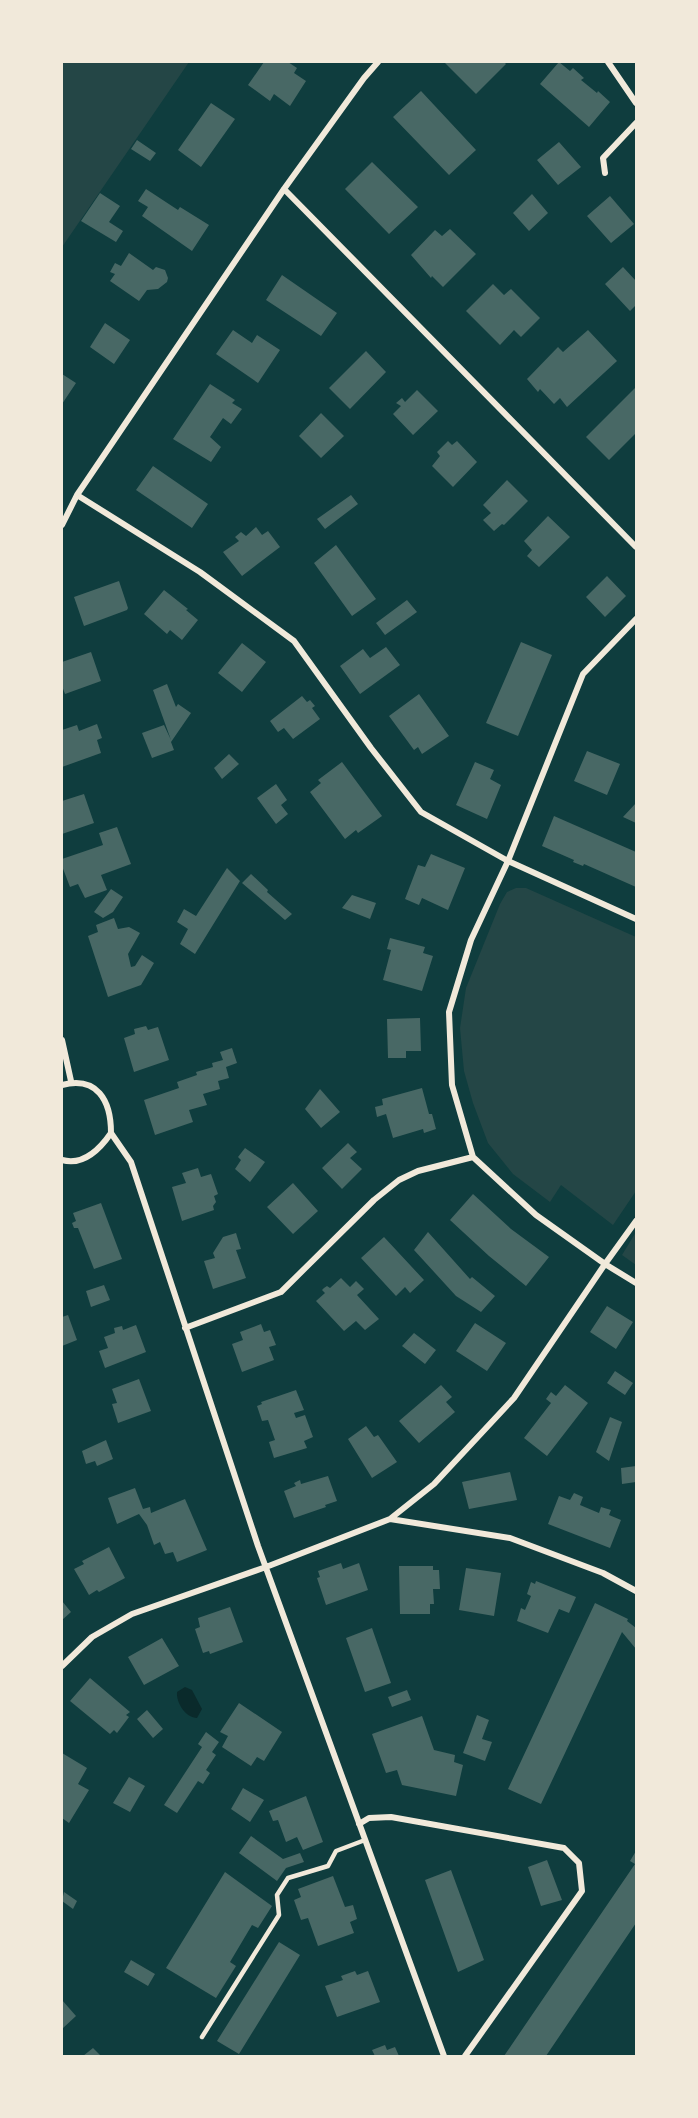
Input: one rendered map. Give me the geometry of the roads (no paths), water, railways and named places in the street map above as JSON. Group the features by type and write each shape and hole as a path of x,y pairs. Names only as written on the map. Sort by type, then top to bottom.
{"street":[{"path":"62,525 77,495 284,189 378,62"},
{"path":"608,62 636,103"},
{"path":"605,173 603,158 636,123"},
{"path":"284,189 636,547"},
{"path":"77,495 200,572 294,641 421,812 508,861 636,919"},
{"path":"636,619 583,674 508,861 471,940 449,1012 452,1085 473,1157 536,1215 636,1283"},
{"path":"62,1040 71,1081"},
{"path":"62,1085 71,1081 92,1086 102,1095 109,1108 111,1133 130,1162 266,1567 444,2056"},
{"path":"62,1160 81,1159 94,1154 111,1133"},
{"path":"185,1328 281,1292 374,1200 399,1180 418,1172 473,1157"},
{"path":"62,1666 92,1637 132,1614 266,1567 390,1519 434,1484 514,1398 636,1221"},
{"path":"390,1519 510,1538 603,1573 636,1592"},
{"path":"359,1824 369,1818 391,1817 414,1821 564,1848 579,1863 582,1891 465,2056"}],"lane":[{"path":"202,2037 279,1915 277,1895 288,1878 328,1866 336,1851 365,1840"}]}
